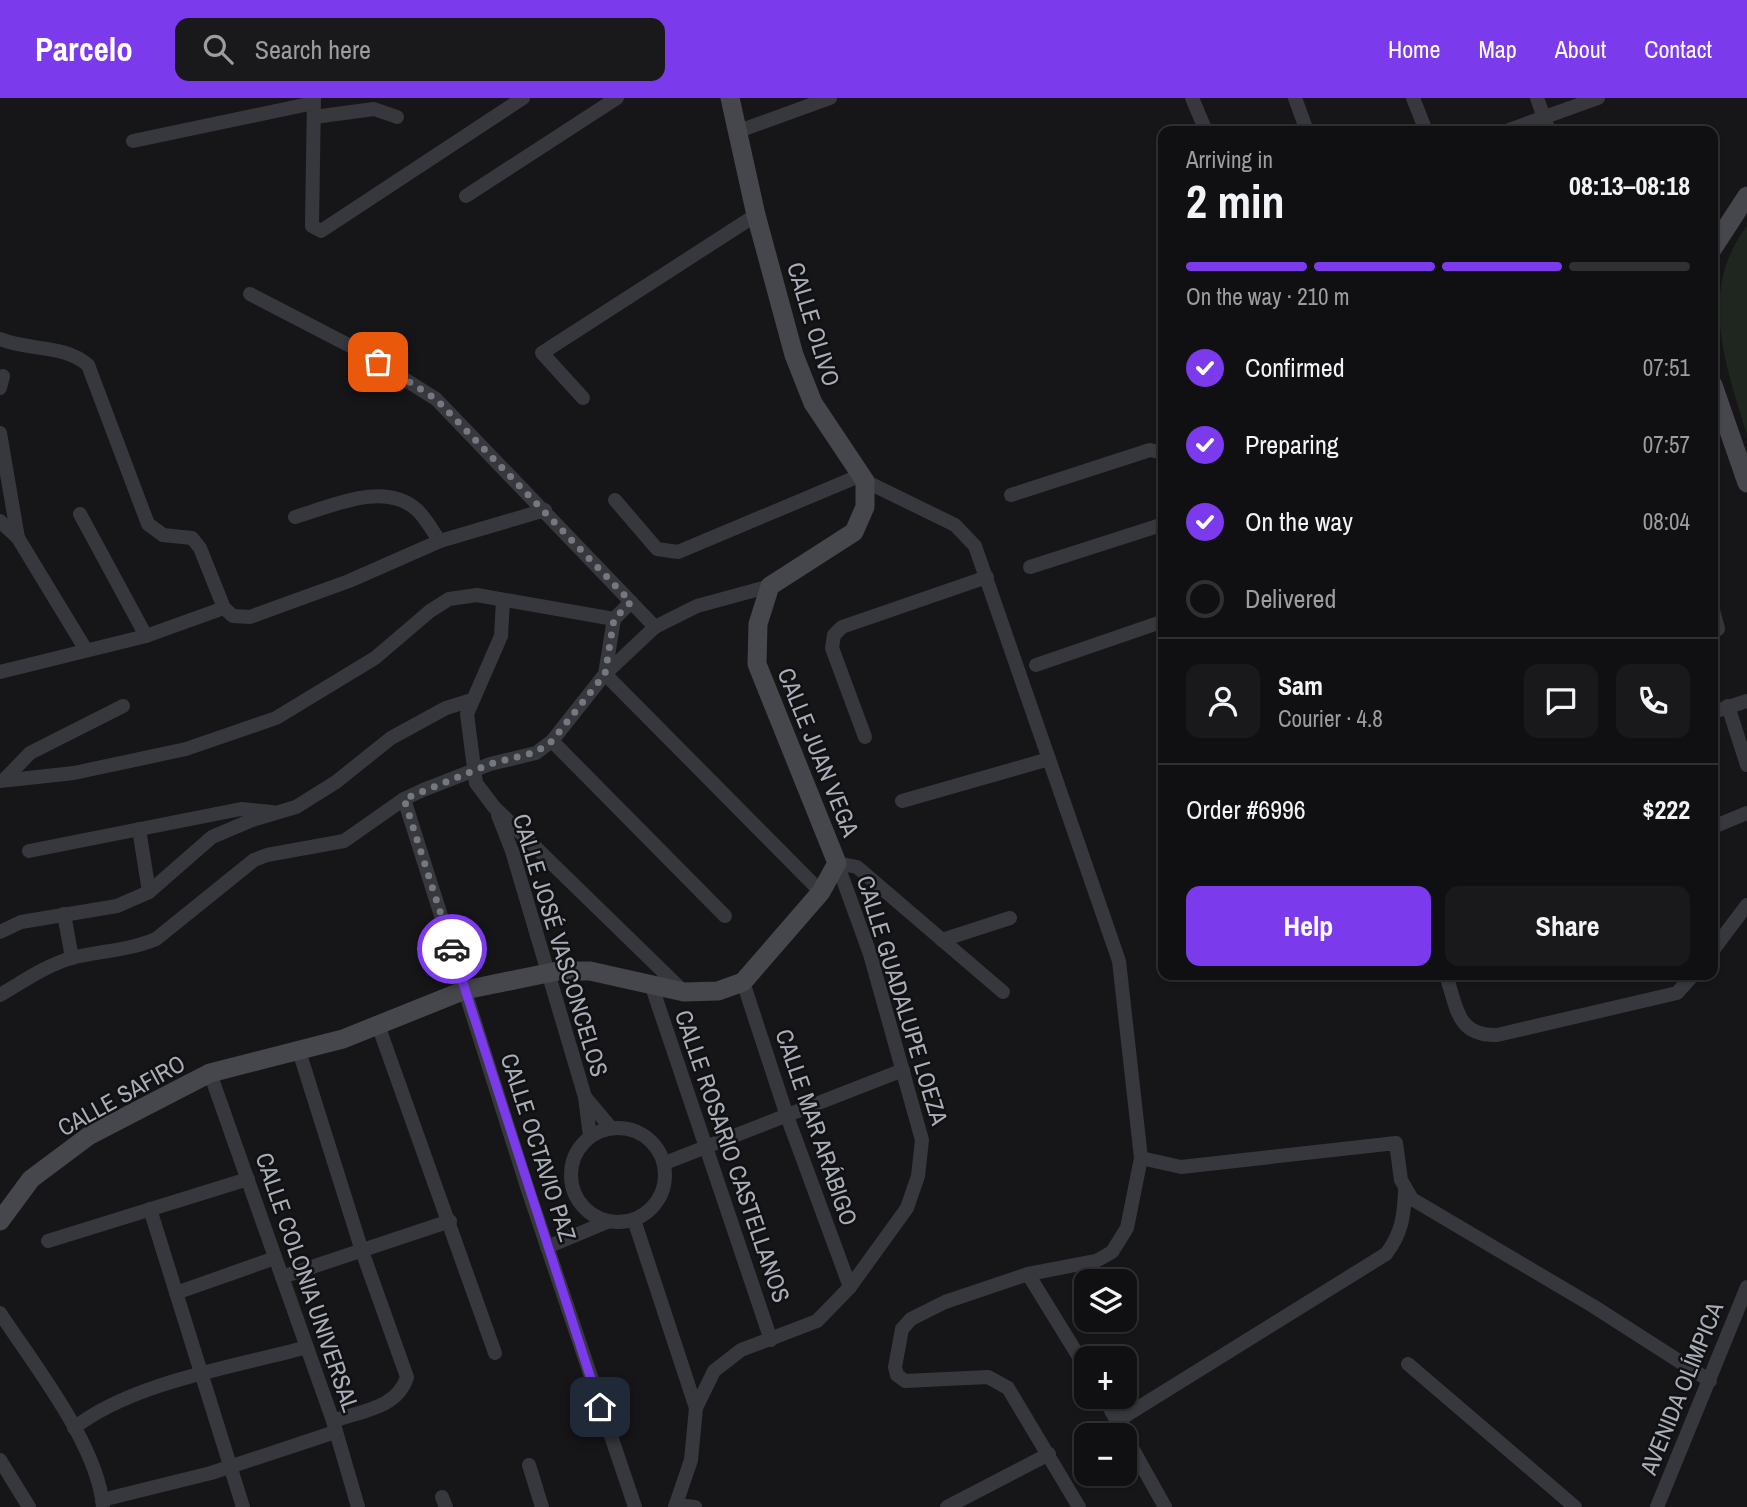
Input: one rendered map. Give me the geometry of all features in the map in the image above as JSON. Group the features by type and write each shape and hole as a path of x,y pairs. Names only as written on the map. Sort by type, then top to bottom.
{"street":[{"path":"314,106 312,226 321,231 523,98"},
{"path":"466,195 617,98"},
{"name":"CALLE OLIVO","path":"730,98 756,215 794,355 808,391 862,479"},
{"path":"737,132 830,98"},
{"path":"1192,98 1204,126"},
{"path":"1295,98 1305,126"},
{"path":"1413,98 1424,126"},
{"path":"1536,98 1547,126"},
{"path":"1520,126 1598,98"},
{"path":"133,141 314,106 374,110 397,117"},
{"path":"1718,240 1747,196"},
{"path":"583,398 542,353 756,215"},
{"path":"250,294 358,350 436,399 655,627"},
{"path":"0,339 16,346 76,355 88,365 148,524 163,535 192,538 200,548 223,608 233,615 250,617 349,581 440,541 544,510"},
{"path":"1719,421 1747,483"},
{"path":"0,433 18,538"},
{"path":"1010,495 1150,450 1158,452"},
{"path":"0,995 46,968 72,958 139,946 156,939 254,860 267,855 344,841 404,799 473,771 536,752 552,741 605,674 655,627 697,606 770,586 854,532 865,507 862,479"},
{"path":"615,500 657,549 678,552 862,479 955,525 975,546 1119,961 1141,1158 1127,1228 1112,1252 1097,1261 1028,1274 945,1302 911,1319 902,1329 895,1367 897,1374 905,1381 988,1377 1008,1388 1079,1507"},
{"path":"295,517 374,496 397,498 416,510 440,541"},
{"path":"80,514 146,636"},
{"path":"0,521 18,538 86,650"},
{"path":"1030,567 1158,526"},
{"path":"865,737 832,648 834,635 842,627 987,577"},
{"name":"CALLE JUAN VEGA","path":"743,982 821,892 837,863 757,664 758,624 770,586"},
{"path":"2,780 74,773 186,750 276,718 375,658 430,611 449,599 477,595 614,619"},
{"path":"473,771 467,714 501,636 503,600"},
{"path":"605,674 614,619 631,602"},
{"path":"0,672 146,636 223,608"},
{"path":"1036,665 1158,623"},
{"path":"605,674 821,892"},
{"path":"0,932 21,922 117,906 149,892 212,836 296,807 337,782 391,738 446,708 472,700"},
{"path":"1718,710 1747,701"},
{"path":"2,780 30,753 124,706"},
{"path":"1728,706 1747,765"},
{"path":"552,741 725,916"},
{"path":"902,801 1049,759"},
{"name":"CALLE ROSARIO CASTELLANOS","path":"473,771 481,794 684,992"},
{"name":"CALLE OCTAVIO PAZ","path":"404,799 547,1247 635,1507"},
{"name":"CALLE JOSÉ VASCONCELOS","path":"494,807 512,851 584,1097 590,1136"},
{"path":"29,851 241,809 276,813"},
{"path":"1718,825 1747,813"},
{"path":"139,829 149,892"},
{"path":"837,863 857,867 1003,992"},
{"name":"CALLE GUADALUPE LOEZA","path":"676,1506 691,1460 696,1408 714,1371 741,1350 817,1321 850,1287 907,1208 918,1176 922,1140 870,954 837,863"},
{"path":"1718,943 1747,905"},
{"path":"64,914 72,958"},
{"path":"942,940 1010,918"},
{"path":"210,1073 299,1051 378,1025 465,990 547,974 590,971 684,992 718,991 743,982"},
{"path":"1448,980 1462,1024 1480,1035 1497,1035 1677,993 1689,980"},
{"name":"CALLE MAR ARÁBIGO","path":"743,982 787,1116 850,1287"},
{"name":"CALLE ROSARIO CASTELLANOS","path":"652,987 771,1339"},
{"path":"378,1025 450,1220 495,1353"},
{"path":"0,1312 74,1428 93,1465 102,1503 230,1466 395,1400 404,1390 407,1377 362,1251 299,1051"},
{"path":"665,1163 902,1070"},
{"name":"CALLE COLONIA UNIVERSAL","path":"210,1073 334,1426 358,1507"},
{"name":"CALLE SAFIRO","path":"1,1219 31,1179 90,1135 210,1073"},
{"name":"CALLE JOSÉ VASCONCELOS","path":"584,1097 611,1128"},
{"path":"547,1247 607,1222 634,1220 654,1207 665,1186 665,1163 654,1143 634,1130 611,1128 590,1136 573,1157 571,1184 583,1208 607,1222"},
{"path":"1118,1421 1386,1254 1398,1239 1403,1223 1405,1191 1396,1143 1181,1167 1141,1158"},
{"path":"48,1241 247,1179"},
{"path":"1405,1191 1412,1199 1593,1306 1710,1381"},
{"path":"150,1209 243,1507"},
{"path":"282,1277 450,1220"},
{"path":"634,1220 696,1408"},
{"path":"176,1293 275,1258"},
{"path":"1028,1274 1074,1349"},
{"name":"AVENIDA OLÍMPICA","path":"1657,1507 1747,1287"},
{"path":"74,1428 114,1403 307,1348"},
{"path":"1408,1364 1575,1507"},
{"path":"1111,1409 1165,1507"},
{"path":"947,1507 1049,1454"},
{"path":"0,1460 29,1507"},
{"path":"529,1465 542,1507"},
{"path":"676,1506 695,1507"}],"shaded area":[{"path":"1747,226 1747,435 1725,355 1719,302 1723,276 1732,251"}],"way so far":[{"path":"378,362 436,399 631,602 614,619 607,643 605,674 552,741 536,752 490,764 404,799 452,949"}],"route":[{"path":"452,949 600,1407"}]}
